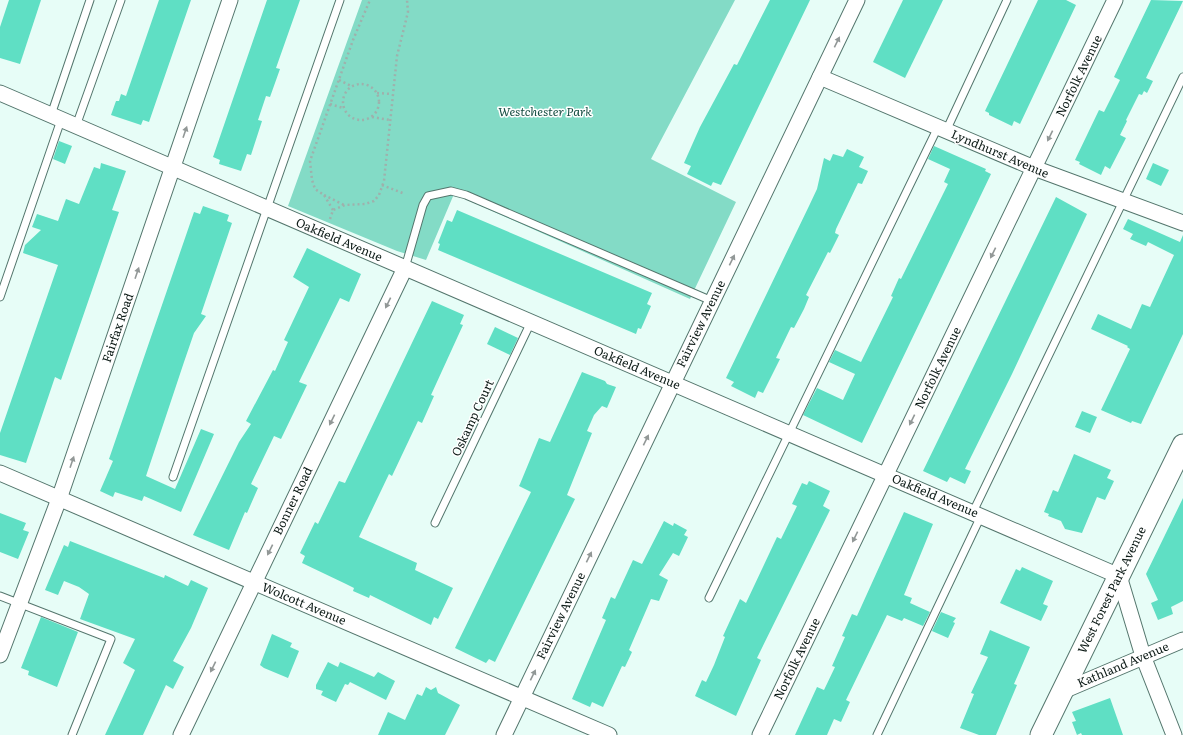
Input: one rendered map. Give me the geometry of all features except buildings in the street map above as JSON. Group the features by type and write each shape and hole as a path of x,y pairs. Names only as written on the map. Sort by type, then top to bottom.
{"main road":[{"name":"West Forest Park Avenue","path":"1041,735 1183,445"}],"street":[{"name":"Fairfax Road","path":"0,655 59,499 230,0"},
{"name":"Fairview Avenue","path":"504,735 857,0"},
{"name":"Norfolk Avenue","path":"760,735 1115,0"},
{"name":"Lyndhurst Avenue","path":"820,77 1034,168 1183,223"},
{"name":"Oakfield Avenue","path":"0,93 172,169 267,208 1119,576"},
{"name":"Bonner Road","path":"181,735 405,268"},
{"name":"Wolcott Avenue","path":"0,473 609,735"},
{"path":"1119,576 1143,656 1174,735"},
{"name":"Kathland Avenue","path":"1063,691 1183,640"}],"lane":[{"path":"0,297 56,117 90,0"},
{"path":"76,126 121,0"},
{"path":"173,477 340,0"},
{"path":"709,598 789,433 1008,0"},
{"path":"877,735 977,514 1123,201 1183,78"},
{"path":"405,268 428,196 451,191 466,196 712,301"},
{"name":"Oskamp Court","path":"435,523 531,322"},
{"path":"0,596 111,639 72,735"}],"path":[{"path":"345,205 324,195 316,189 312,180 310,161 338,80 370,0"},
{"path":"324,195 333,210 345,205 364,204 374,201 379,194 382,185 397,56 408,12 407,0"},
{"path":"338,80 352,86"},
{"path":"360,83 366,84 372,87 377,93 380,101 379,107 372,117 366,120 354,119 348,116 344,108 343,98 345,92 352,86 360,83"},
{"path":"377,93 392,94"},
{"path":"330,104 344,108"},
{"path":"372,117 390,120"},
{"path":"382,185 404,194"}],"green space":[{"name":"Westchester Park","path":"362,0 735,0 651,159 736,202 690,299 454,194 426,260 397,251 288,206"}]}
